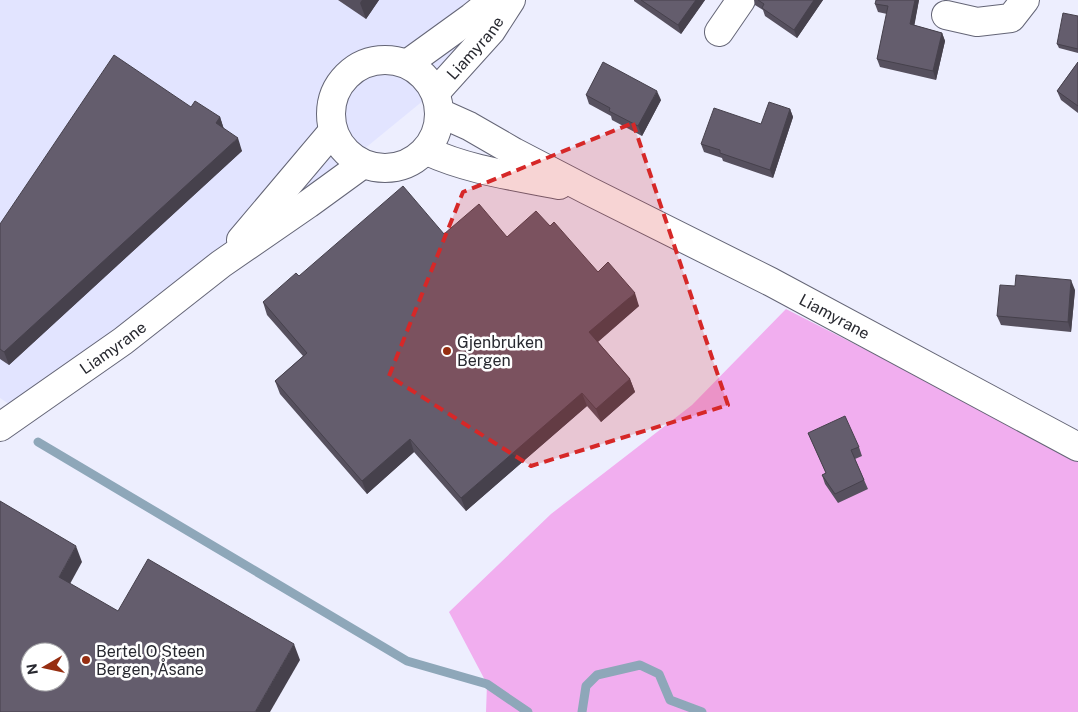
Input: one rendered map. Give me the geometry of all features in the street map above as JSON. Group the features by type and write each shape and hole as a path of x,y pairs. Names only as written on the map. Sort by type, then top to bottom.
{"main road":[{"name":"Liamyrane","path":"407,64 493,0"},
{"name":"Liamyrane","path":"512,0 438,103 469,126 514,152 771,282 1078,447"},
{"path":"719,32 741,0"},
{"path":"946,15 977,22 1011,18 1025,0"},
{"path":"380,60 407,64 424,75 438,103 437,133 426,151 410,163 397,168 376,168 363,164 346,152 333,131 332,103 340,84 354,70 366,63 380,60"},
{"name":"Liamyrane","path":"221,264 333,131"},
{"name":"Liamyrane","path":"426,151 446,160 488,171 587,190"},
{"name":"Liamyrane","path":"0,427 123,341 221,264 363,164"}],"highlighted area":[{"path":"633,123 728,405 531,466 389,376 463,192"}],"shaded area":[{"path":"0,0 506,0 446,82 292,208 15,408 0,398"},
{"path":"786,309 1078,458 1078,712 486,712 487,684 449,612 551,514 692,405"}],"building":[{"path":"641,0 696,0 678,25"},
{"path":"758,0 814,0 794,30 762,8 764,4"},
{"path":"876,0 915,0 910,24 942,33 933,71 877,59 888,6 875,4"},
{"path":"1063,13 1078,16 1078,49 1057,44"},
{"path":"114,55 191,107 195,101 220,117 216,123 238,138 4,352 0,349 0,224"},
{"path":"603,62 657,91 638,126 609,111 610,108 586,95"},
{"path":"1078,62 1078,106 1057,91"},
{"path":"769,102 790,109 770,170 720,153 720,150 701,144 714,108 761,124"},
{"path":"403,186 444,234 479,204 507,237 536,211 550,226 554,222 598,272 608,262 635,293 589,332 630,379 596,409 582,393 461,498 410,439 362,481 275,381 307,353 263,302 296,273 299,276"},
{"path":"1016,275 1071,280 1068,322 997,316 1000,285 1015,286"},
{"path":"845,416 859,447 851,450 864,480 835,494 822,475 826,473 808,433"},
{"path":"0,501 76,546 59,577 118,611 148,559 294,644 255,712 0,712"}],"waterway":[{"path":"38,442 407,661 487,684 528,712"},
{"path":"582,712 586,686 597,675 640,665 659,674 670,700 702,712"}],"place":[{"name":"Gjenbruken Bergen","path":"447,351"},
{"name":"Bertel O Steen Bergen, Åsane","path":"86,660"}]}
